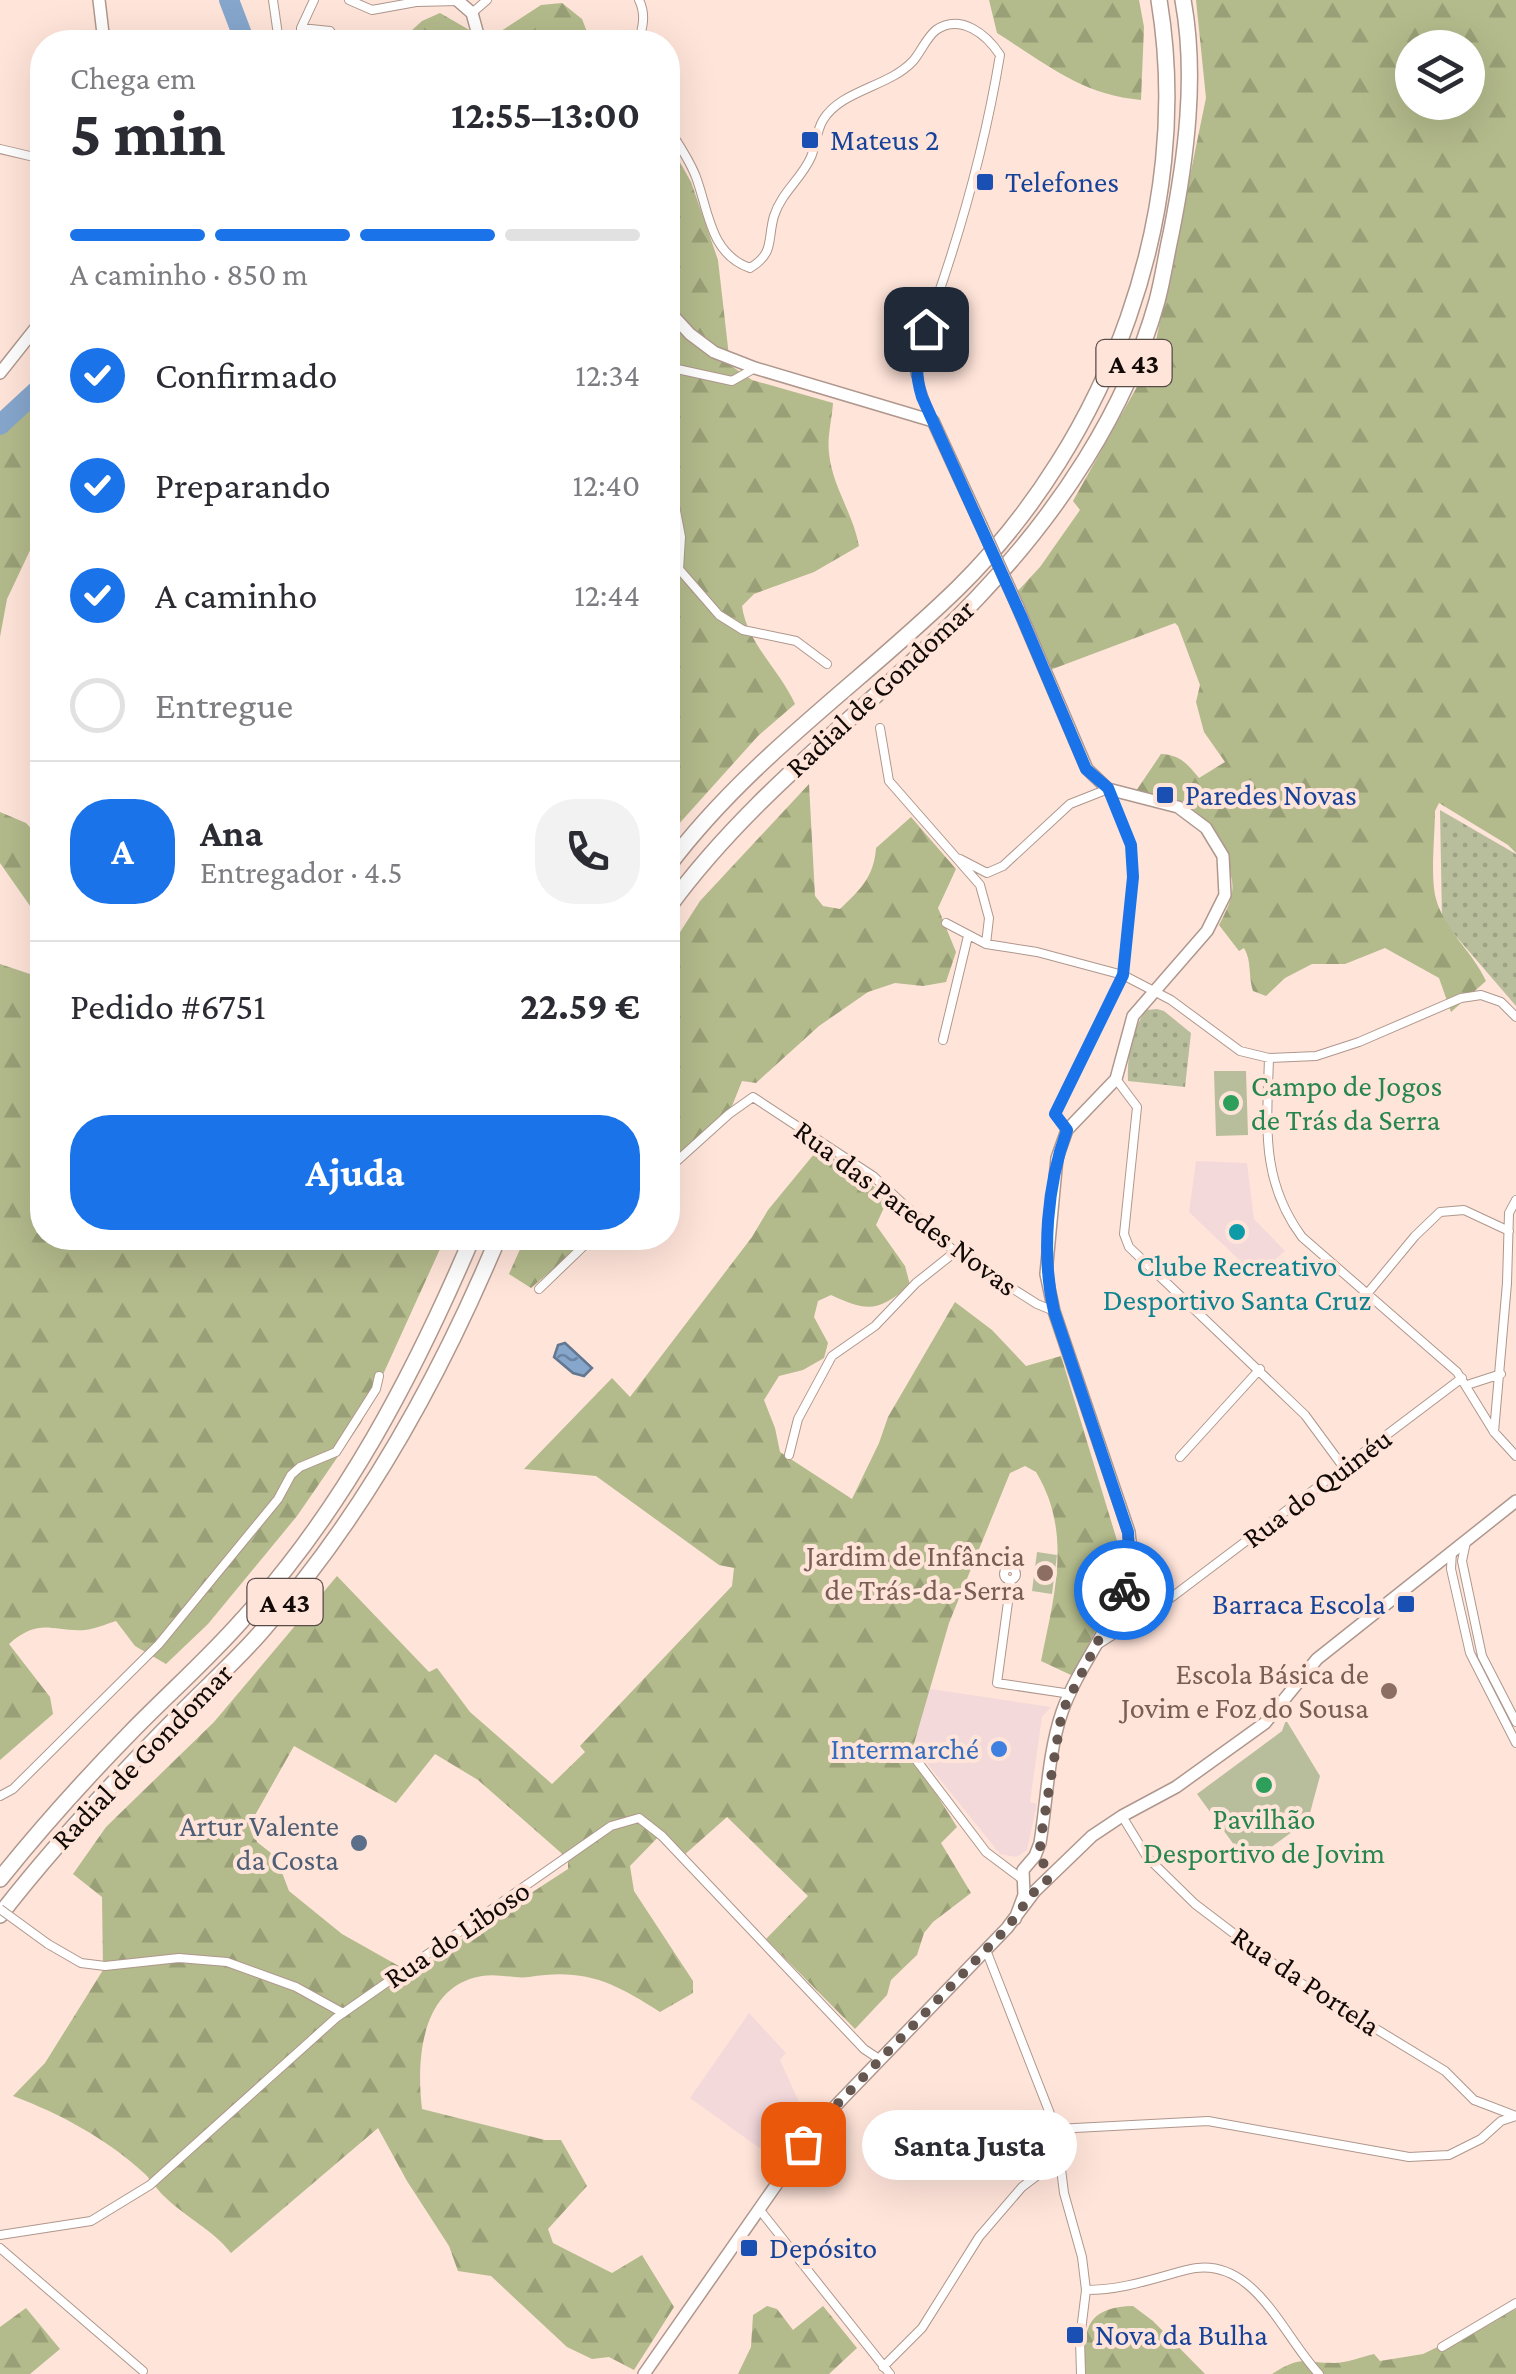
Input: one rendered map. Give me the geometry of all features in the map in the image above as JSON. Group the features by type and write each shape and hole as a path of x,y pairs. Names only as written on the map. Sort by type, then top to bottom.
{"highway":[{"name":"Radial de Gondomar","path":"680,852 744,780 959,587 1011,529 1054,469 1086,414 1134,301 1156,218 1166,128 1165,38 1159,0"},
{"name":"Radial de Gondomar","path":"680,894 748,813 976,599 1012,560 1072,482 1105,424 1157,302 1179,195 1189,93 1183,0"},
{"name":"Radial de Gondomar","path":"0,1879 93,1772 243,1620 296,1556 334,1502 404,1386 466,1250"},
{"name":"Radial de Gondomar","path":"0,1912 98,1798 261,1632 311,1570 366,1492 423,1398 493,1250"}],"main road":[{"path":"99,0 103,30"},
{"path":"458,0 472,13 477,30"},
{"path":"680,323 714,352 755,368 933,421 1086,769 1108,788 1178,807 1206,828 1224,856 1225,895 1207,931 1133,1016 1116,1079 1067,1130 1057,1158 1046,1274 1054,1311 1131,1550 1129,1572 1118,1606 1071,1694 1058,1727 1040,1843 1048,1872 1044,1884"},
{"path":"0,373 30,335"},
{"path":"644,2374 820,2122 1044,1884 1092,1836 1176,1788 1264,1723 1317,1659 1516,1500"},
{"path":"1015,1919 1024,1896 1022,1870 1040,1843"},
{"path":"1028,1863 1054,1866 1067,1861"},
{"path":"1022,1878 1028,1886 1044,1884"}],"street":[{"path":"273,0 277,30"},
{"path":"314,0 301,28 316,30"},
{"path":"349,0 372,10 458,0"},
{"path":"472,13 487,0"},
{"path":"638,0 643,8 642,30"},
{"path":"680,149 696,176 713,233 732,262 750,268 764,260 774,216 808,163 825,116 912,62 936,30 951,24 969,26 989,39 1000,55 982,146 962,226 917,353 915,374 933,421"},
{"path":"0,149 30,157"},
{"path":"680,370 732,381 755,368"},
{"path":"680,527 680,559"},
{"path":"680,571 719,615 742,630 796,640 827,664"},
{"path":"880,728 890,781 980,885 990,918 986,944"},
{"path":"960,859 987,873 1002,866 1070,804 1108,788 1131,845 1133,877 1123,975 1055,1114 1067,1130"},
{"path":"946,923 986,944 1038,952 1123,975 1170,1000 1240,1051 1269,1058 1316,1056 1462,998 1481,995 1501,1002 1516,1017"},
{"path":"943,1040 968,936"},
{"path":"1269,1058 1268,1161 1278,1199 1302,1237 1465,1382 1494,1432 1516,1456"},
{"path":"1116,1079 1137,1107 1124,1234 1128,1247 1305,1415 1344,1468"},
{"name":"Rua das Paredes Novas","path":"680,1158 753,1097 872,1176 954,1252 1036,1304 1054,1311"},
{"path":"1494,1432 1501,1374 1509,1214 1516,1200"},
{"path":"1367,1294 1440,1212 1464,1210 1509,1231"},
{"path":"539,1288 579,1250"},
{"path":"789,1456 798,1420 832,1356 875,1326 916,1283 954,1252"},
{"path":"1180,1457 1260,1369"},
{"name":"Rua do Quinéu","path":"1095,1648 1172,1597 1465,1382 1501,1374"},
{"path":"0,1796 13,1789 159,1644 278,1498 290,1475 336,1452 376,1388 379,1376"},
{"path":"1128,1532 1154,1598 1159,1601 1172,1597"},
{"path":"1468,1538 1462,1561 1482,1656 1516,1722"},
{"path":"1448,1556 1464,1572"},
{"path":"1448,1556 1470,1653 1516,1743"},
{"path":"1129,1572 1136,1570 1146,1580"},
{"path":"1422,1574 1441,1571 1454,1583"},
{"path":"1011,1580 997,1682 1071,1694"},
{"path":"914,1757 986,1852 1022,1878"},
{"name":"Rua da Portela","path":"1122,1816 1147,1857 1196,1904 1250,1946 1291,1977 1445,2070 1474,2100 1516,2116"},
{"name":"Rua do Liboso","path":"0,2235 92,2221 150,2185 343,2013 611,1826 639,1818 662,1836 864,2049 879,2059"},
{"path":"1004,1866 1028,1863"},
{"path":"0,1912 81,1963 105,1966 179,1958 227,1962 296,1988 343,2013"},
{"path":"986,1950 1056,2129 1064,2193 1082,2256 1086,2290 1080,2339 1081,2374"},
{"path":"1056,2129 1208,2121 1410,2157 1449,2155 1516,2116"},
{"path":"759,2209 886,2370 922,2328 990,2224 1022,2187 1059,2159"},
{"path":"0,2248 143,2371"},
{"path":"1086,2290 1124,2288 1202,2266 1227,2270 1264,2300 1319,2374"},
{"path":"1442,2347 1516,2303"}],"shaded area":[{"path":"1196,1161 1247,1163 1254,1219 1285,1251 1256,1276 1189,1212"},
{"path":"924,1688 1051,1707 1042,1717 1030,1802 1037,1804 1027,1850 1016,1857 1000,1854 913,1746"},
{"path":"749,2013 786,2053 780,2060 804,2113 810,2118 779,2162 690,2098"}],"green space":[{"path":"989,0 1139,0 1144,27 1141,100 1082,85 997,33"},
{"path":"1196,0 1516,0 1516,853 1439,803 1435,811 1433,856 1436,899 1486,981 1451,1012 1439,978 1385,948 1345,964 1312,964 1285,978 1266,996 1253,991 1244,948 1239,951 1219,925 1232,888 1230,872 1215,836 1189,807 1136,791 1161,754 1179,758 1199,778 1225,762 1204,732 1196,702 1200,685 1175,623 1050,670 1016,593 1040,567 1080,510 1073,501 1152,360 1206,98"},
{"path":"562,3 582,19 586,30 503,30 541,5"},
{"path":"440,13 469,30 412,30"},
{"path":"680,162 691,182 718,260 730,365 752,380 833,403 831,465 859,546 814,572 754,594 742,606 750,632 795,704 758,736 680,823"},
{"path":"30,395 30,550 7,599 0,637 0,415"},
{"path":"809,784 815,896 823,906 840,909 854,896 869,875 876,848 911,817 956,869 938,908 956,952 946,982 923,986 895,983 868,992 819,1026 756,1083 742,1081 732,1106 680,1155 680,932 700,901"},
{"path":"1440,810 1516,854 1516,1006 1442,920"},
{"path":"0,812 30,827 30,906 0,863"},
{"path":"0,964 30,974 30,1250 440,1250 361,1423 297,1516 208,1624 166,1664 135,1646 116,1621 85,1630 38,1628 9,1644 50,1697 53,1714 0,1760"},
{"path":"1157,1009 1191,1033 1185,1087 1128,1081 1133,1035 1146,1010"},
{"name":"Campo de Jogos de Trás da Serra","path":"1214,1071 1246,1071 1248,1135 1216,1136"},
{"path":"819,1148 876,1188 887,1201 876,1225 905,1266 910,1285 881,1305 854,1304 831,1295 818,1301 814,1317 828,1343 824,1358 803,1370 779,1376 764,1400 780,1452 852,1499 888,1417 955,1302 992,1330 1026,1366 1061,1356 1119,1547 1121,1579 1073,1676 1041,1661 1055,1589 1054,1518 1036,1472 1025,1466 1010,1473 949,1623 913,1747 937,1780 937,1795 957,1827 941,1843 971,1893 933,1922 924,1933 917,1955 891,1980 887,1995 855,2029 766,1939 808,1896 727,1817 683,1856 663,1832 630,1866 634,1891 693,1981 693,1993 660,2012 613,1985 583,1976 488,1975 462,1983 446,1994 435,2009 422,2048 422,2109 545,2140 561,2140 587,2186 548,2229 553,2243 612,2273 642,2255 674,2307 634,2370 609,2357 592,2359 567,2347 491,2276 458,2271 449,2246 378,2128 231,2253 115,2150 66,2119 13,2096 45,2063 103,1970 102,1897 73,1874 106,1827 214,1722 337,1576 429,1672 437,1668 470,1712 552,1784 585,1752 580,1746 732,1586 734,1568 719,1565 596,1476 524,1469 612,1378 630,1397 752,1237 768,1210","holes":["294,1746 396,1803 435,1754 478,1780 568,1859 568,1869 413,1974 342,1934 289,1891 276,1857 257,1842 250,1824"]},
{"path":"520,1250 576,1250 531,1288 509,1274"},
{"name":"Jardim de Infância de Trás-da-Serra","path":"1037,1552 1057,1555 1052,1594 1032,1591"},
{"name":"Pavilhão Desportivo de Jovim","path":"1286,1720 1320,1776 1307,1824 1248,1864 1197,1794 1282,1731"},
{"path":"767,2306 777,2309 793,2330 823,2306 857,2348 829,2374 738,2374 751,2347 753,2315"},
{"path":"1133,2306 1205,2374 1086,2374 1085,2345 1090,2324 1105,2311"},
{"path":"26,2308 60,2349 30,2374 0,2374 0,2327"},
{"path":"1516,2309 1516,2374 1272,2374 1302,2361 1339,2363 1374,2354 1380,2361 1423,2354"}],"water":[{"path":"565,1343 592,1368 584,1376 573,1373 554,1357 558,1345"}],"waterway":[{"path":"229,0 240,30"},
{"path":"0,425 30,397"}],"way so far":[{"path":"803,2144 1047,1881 1040,1843 1058,1727 1066,1702 1124,1590"}],"place":[{"name":"Mateus 2","path":"810,140"},
{"name":"Telefones","path":"985,182"},
{"name":"Paredes Novas","path":"1165,795"},
{"name":"Campo de Jogos de Trás da Serra","path":"1231,1103"},
{"name":"Clube Recreativo Desportivo Santa Cruz","path":"1237,1232"},
{"name":"Jardim de Infância de Trás-da-Serra","path":"1045,1573"},
{"name":"Barraca Escola","path":"1406,1604"},
{"name":"Escola Básica de Jovim e Foz do Sousa","path":"1389,1691"},
{"name":"Intermarché","path":"999,1749"},
{"name":"Pavilhão Desportivo de Jovim","path":"1264,1785"},
{"name":"Artur Valente da Costa","path":"359,1843"},
{"name":"Santa Justa","path":"803,2144"},
{"name":"Depósito","path":"749,2248"},
{"name":"Nova da Bulha","path":"1075,2335"}],"route":[{"path":"926,329 917,353 915,374 922,397 1086,769 1108,788 1131,845 1133,877 1123,975 1055,1114 1067,1130 1054,1177 1046,1274 1054,1311 1128,1532 1130,1566 1124,1590"}]}
